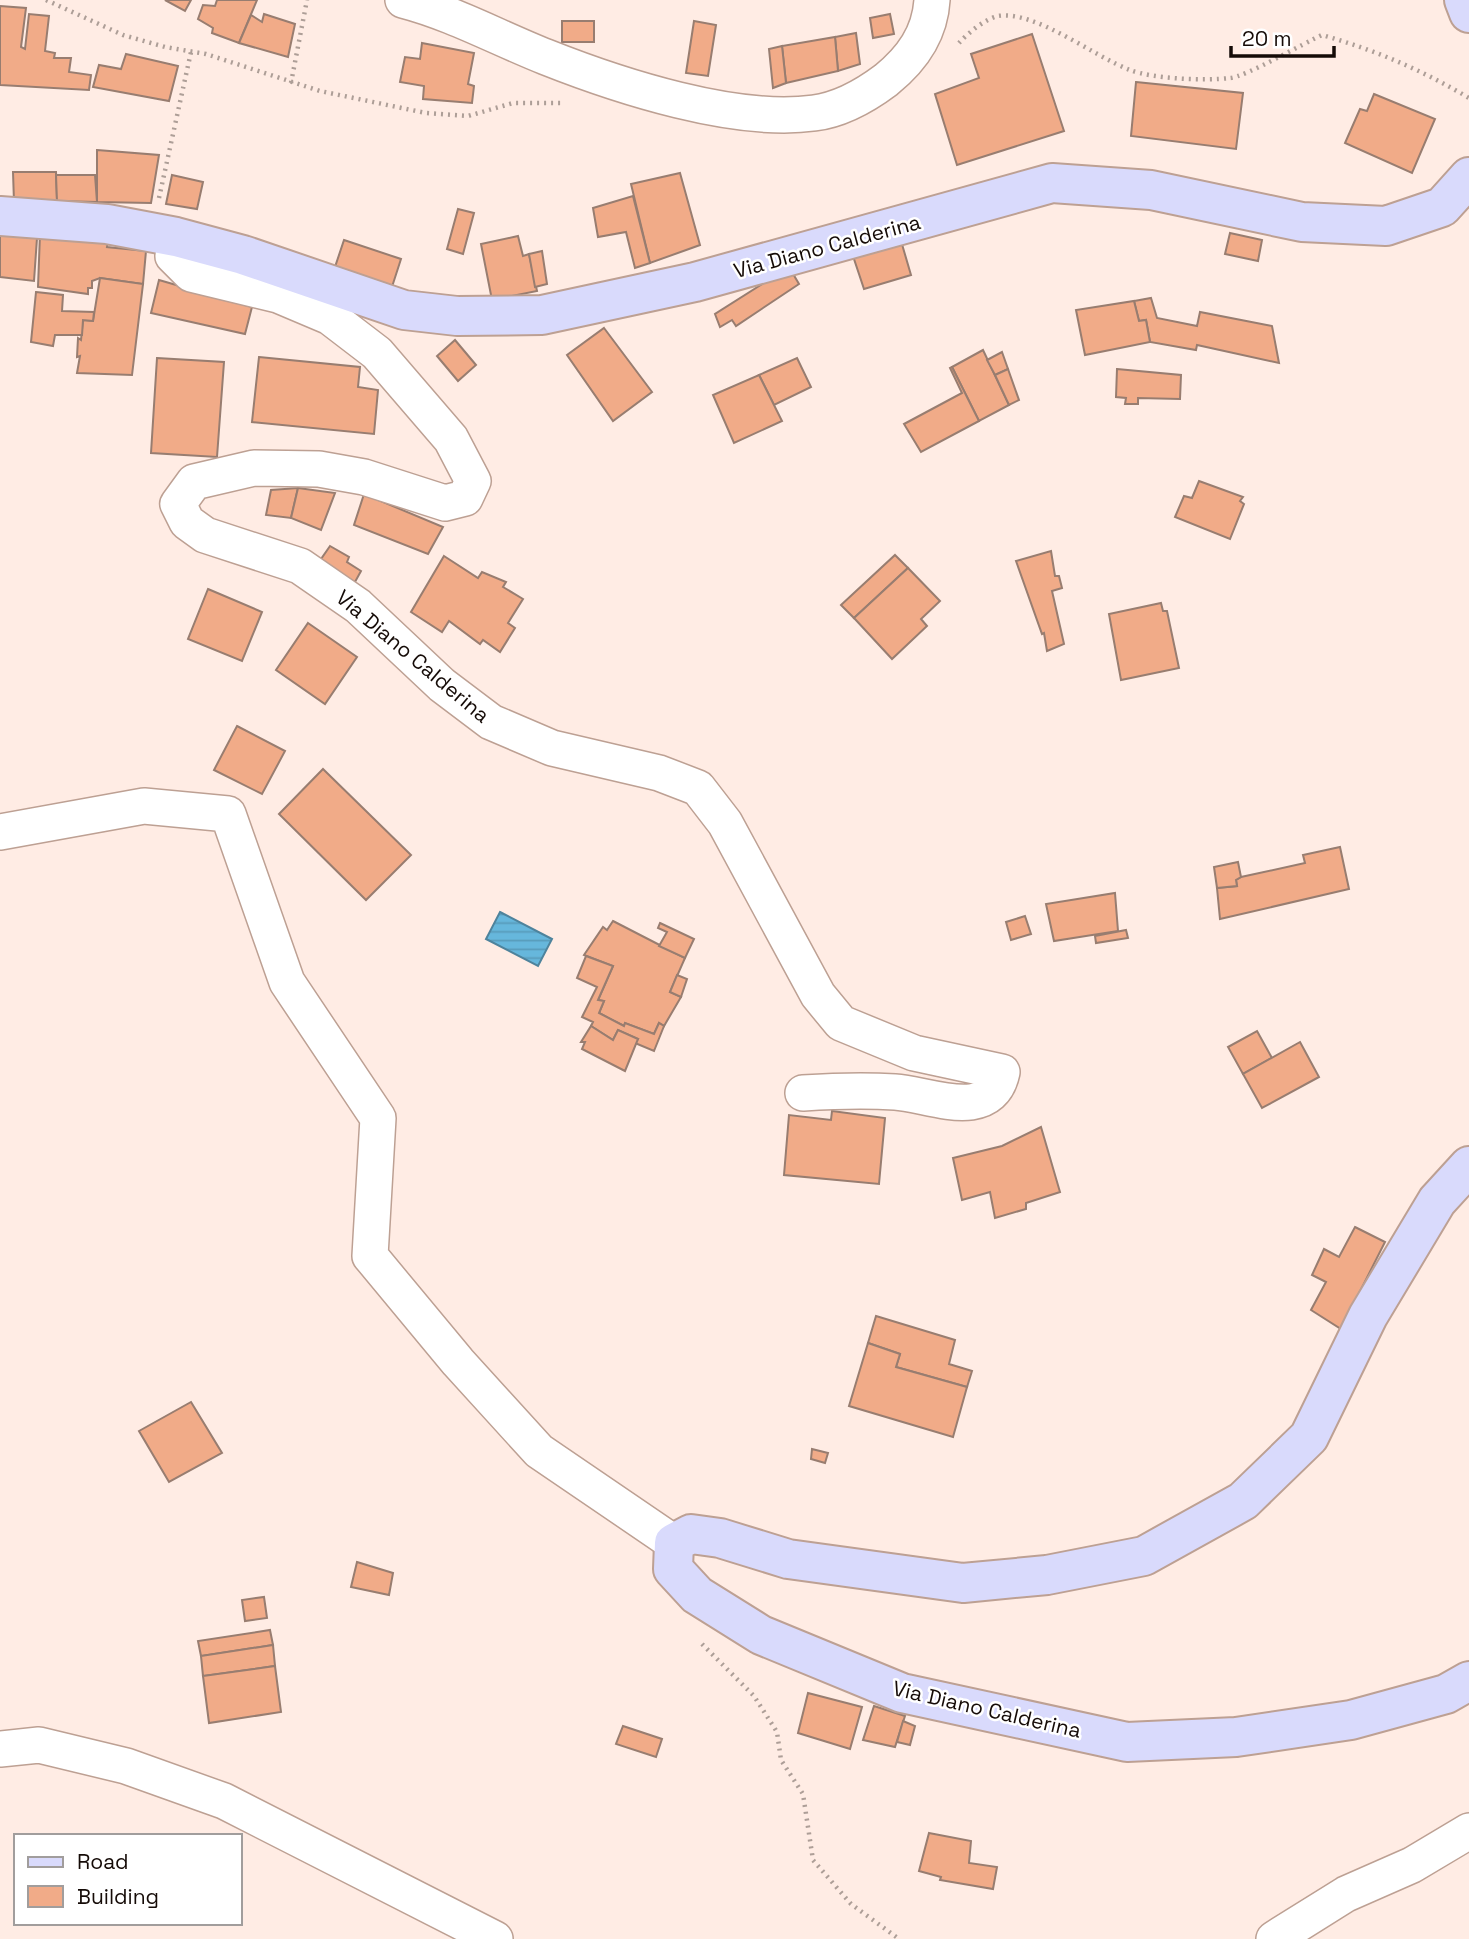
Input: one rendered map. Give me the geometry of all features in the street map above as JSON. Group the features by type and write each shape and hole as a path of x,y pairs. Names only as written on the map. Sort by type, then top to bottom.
{"main road":[{"path":"1464,0 1469,13"},
{"name":"Via Diano Calderina","path":"0,216 107,224 164,235 243,255 404,310 457,316 542,315 695,282 1052,183 1152,190 1302,222 1386,226 1443,207 1469,177"},
{"path":"674,1543 691,1534 720,1538 788,1559 963,1583 1047,1575 1144,1556 1243,1502 1309,1437 1368,1316 1437,1201 1469,1166"},
{"name":"Via Diano Calderina","path":"674,1543 673,1569 697,1595 761,1635 902,1693 1127,1742 1236,1737 1350,1720 1446,1693 1469,1681"}],"street":[{"path":"403,0 433,8 544,57 599,76 693,102 789,115 817,113 849,102 894,73 918,46 928,26 932,0"},
{"name":"Via Diano Calderina","path":"164,235 173,256 191,274 278,295 312,308 330,317 377,353 451,439 473,481 465,498 445,503 353,475 319,469 254,468 194,482 178,504 187,522 205,535 300,566 358,606 442,685 491,722 552,748 659,773 698,788 725,823 818,995 841,1023 914,1053 1002,1072 999,1087 989,1096 961,1103 945,1103 909,1093 854,1090 803,1093"},
{"path":"0,832 144,806 228,814 287,982 377,1118 370,1256 458,1362 539,1451 674,1543"},
{"path":"0,1749 39,1745 126,1766 224,1801 495,1939"},
{"path":"1274,1939 1346,1894 1412,1865 1469,1831"}],"path":[{"path":"291,83 307,0"},
{"path":"164,235 191,52"},
{"path":"699,1640 754,1696 777,1732 781,1760 803,1794 813,1860 851,1904 900,1939"}],"water":[{"path":"500,912 552,939 538,966 486,939"}],"building":[{"path":"165,0 191,0 185,11"},
{"path":"217,0 257,0 239,43 212,33 213,28 198,19 203,5 215,6"},
{"path":"0,6 26,8 21,47 25,49 29,14 49,16 45,51 55,53 54,58 71,58 69,72 91,75 89,90 0,85"},
{"path":"264,14 295,24 288,57 239,43 251,15 262,22"},
{"path":"890,14 894,34 873,38 870,18"},
{"path":"562,21 594,21 594,42 562,42"},
{"path":"694,21 716,25 708,76 686,73"},
{"path":"856,33 860,64 838,71 835,37"},
{"path":"1032,34 1064,131 957,165 935,94 979,78 971,54"},
{"path":"835,37 838,71 786,83 782,46"},
{"path":"422,43 474,53 468,84 474,86 472,103 423,99 424,86 400,82 405,57 420,59"},
{"path":"782,46 786,83 773,88 769,49"},
{"path":"126,54 178,66 169,101 93,87 99,65 121,69"},
{"path":"1136,82 1243,93 1236,149 1131,136"},
{"path":"1374,94 1435,119 1412,173 1345,143 1360,109 1367,111"},
{"path":"97,150 159,155 151,203 97,202"},
{"path":"13,172 56,172 57,201 14,202"},
{"path":"680,173 700,245 650,263 631,184"},
{"path":"56,175 95,175 97,202 57,201"},
{"path":"172,175 203,182 197,209 166,204"},
{"path":"633,196 650,263 635,268 626,232 598,237 593,208"},
{"path":"458,209 474,213 463,254 447,249"},
{"path":"0,233 37,238 34,281 0,277"},
{"path":"1230,233 1262,240 1258,261 1225,254"},
{"path":"40,234 108,242 107,247 146,251 143,284 100,278 92,281 88,294 38,287"},
{"path":"899,234 911,275 864,289 850,247"},
{"path":"518,236 523,256 529,254 537,291 492,300 481,244"},
{"path":"344,240 401,259 390,293 333,273"},
{"path":"542,251 547,284 535,287 529,254"},
{"path":"789,267 799,284 736,326 732,320 720,327 715,314"},
{"path":"100,278 143,284 132,375 77,373 80,356 77,357 78,338 81,340 83,320 93,321"},
{"path":"159,280 252,307 245,334 151,313"},
{"path":"36,292 63,295 62,311 94,312 93,321 83,320 82,335 55,335 53,346 31,342"},
{"path":"1151,298 1157,318 1197,326 1200,312 1272,326 1279,363 1197,345 1196,350 1150,342 1146,320 1139,321 1134,301"},
{"path":"1134,301 1139,321 1146,320 1150,342 1085,355 1076,310"},
{"path":"604,328 652,392 613,421 567,355"},
{"path":"455,340 476,365 458,381 437,356"},
{"path":"983,350 1009,405 979,421 952,367"},
{"path":"1002,352 1008,369 995,375 987,360"},
{"path":"259,357 360,367 358,387 378,390 374,434 252,422"},
{"path":"157,358 224,362 217,457 151,453"},
{"path":"797,358 811,387 774,405 759,375"},
{"path":"952,367 979,421 921,452 904,424 962,393 950,368"},
{"path":"1008,369 1019,400 1009,405 995,375"},
{"path":"1117,369 1181,375 1180,399 1138,398 1138,404 1125,404 1126,398 1116,397"},
{"path":"759,375 782,421 734,443 713,395"},
{"path":"1199,481 1243,497 1240,501 1244,504 1230,539 1175,517 1184,496 1192,498"},
{"path":"298,488 291,518 266,515 271,490"},
{"path":"298,488 335,493 321,530 291,518"},
{"path":"364,494 443,527 428,554 354,525"},
{"path":"330,546 349,557 347,562 361,571 355,582 319,562"},
{"path":"1051,551 1055,576 1059,576 1062,588 1052,591 1064,644 1047,651 1044,633 1042,634 1016,561"},
{"path":"895,555 908,568 854,618 841,605"},
{"path":"444,556 478,578 482,572 506,582 503,587 523,599 508,623 515,628 500,652 483,640 480,644 449,621 442,632 411,612"},
{"path":"908,568 940,601 921,619 927,626 892,659 854,618"},
{"path":"208,589 262,612 242,661 188,639"},
{"path":"1161,603 1163,611 1167,611 1179,668 1121,680 1109,614"},
{"path":"308,623 357,657 325,704 276,670"},
{"path":"237,726 285,751 262,794 214,770"},
{"path":"323,769 411,855 366,900 279,814"},
{"path":"1340,847 1349,889 1220,919 1217,888 1237,886 1236,880 1241,877 1305,863 1303,855"},
{"path":"1238,862 1241,877 1236,880 1237,886 1217,888 1214,867"},
{"path":"1115,893 1118,931 1054,941 1046,904"},
{"path":"1025,916 1031,934 1011,940 1006,922"},
{"path":"613,921 685,958 670,992 681,997 664,1026 659,1023 654,1034 625,1023 624,1026 599,1013 604,1001 598,1000 613,966 584,955 603,927 607,930"},
{"path":"660,923 694,939 685,958 659,946 667,932 658,928"},
{"path":"1126,930 1128,938 1096,943 1095,936"},
{"path":"586,956 613,966 598,1000 604,1001 599,1013 624,1026 625,1023 654,1034 659,1023 664,1026 654,1051 635,1043 638,1039 618,1030 613,1040 591,1026 593,1022 582,1017 597,987 577,978"},
{"path":"677,975 687,979 681,997 670,992"},
{"path":"591,1026 613,1040 618,1030 638,1039 625,1071 582,1049 585,1042 581,1042"},
{"path":"1257,1031 1272,1058 1243,1074 1228,1047"},
{"path":"1300,1042 1319,1077 1262,1108 1243,1074"},
{"path":"832,1111 885,1118 879,1184 784,1175 789,1115 831,1120"},
{"path":"1041,1127 1060,1192 1026,1203 1026,1209 995,1218 990,1192 962,1200 953,1158 1002,1146"},
{"path":"1355,1227 1385,1242 1341,1329 1311,1310 1326,1282 1312,1275 1324,1249 1339,1257"},
{"path":"876,1316 955,1340 949,1364 972,1371 967,1387 896,1367 900,1354 868,1343"},
{"path":"868,1343 900,1354 896,1367 967,1387 953,1437 849,1406"},
{"path":"191,1402 222,1453 169,1482 139,1431"},
{"path":"812,1449 828,1453 825,1463 811,1459"},
{"path":"357,1562 393,1573 389,1595 351,1587"},
{"path":"264,1597 267,1618 245,1621 242,1600"},
{"path":"270,1630 273,1645 201,1656 198,1641"},
{"path":"273,1645 275,1666 203,1676 201,1656"},
{"path":"275,1666 281,1712 209,1723 203,1676"},
{"path":"808,1693 862,1707 850,1749 798,1733"},
{"path":"874,1706 905,1716 895,1747 863,1740"},
{"path":"903,1721 915,1726 910,1745 897,1742"},
{"path":"623,1726 662,1739 656,1757 616,1744"},
{"path":"929,1833 971,1841 969,1863 997,1867 993,1889 940,1880 941,1877 919,1871"}]}
